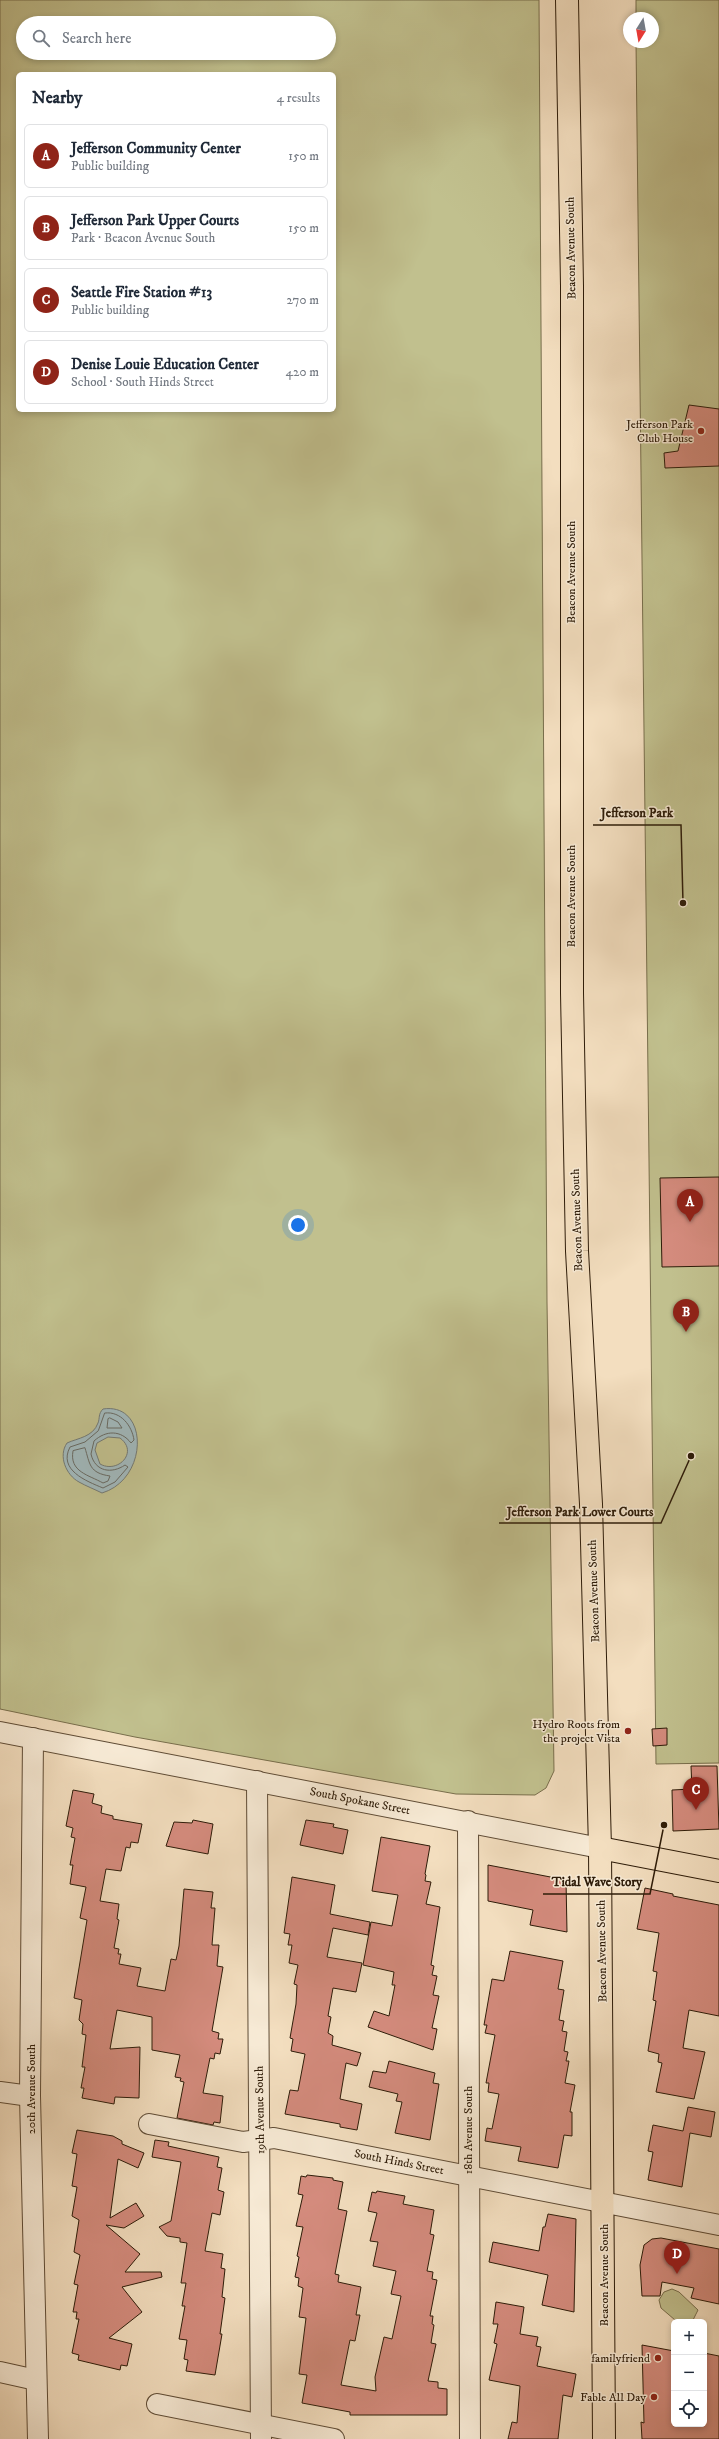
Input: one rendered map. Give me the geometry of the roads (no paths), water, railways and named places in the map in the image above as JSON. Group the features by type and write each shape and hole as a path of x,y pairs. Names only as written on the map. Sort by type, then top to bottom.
{"main road":[{"name":"Beacon Avenue South","path":"567,0 572,286 572,992 577,1250 591,1504 600,1848 604,2202 604,2439"},
{"name":"South Spokane Street","path":"600,1848 719,1871"}],"street":[{"name":"South Spokane Street","path":"0,1732 600,1848"},
{"name":"20th Avenue South","path":"33,1738 30,2096 38,2439"},
{"name":"19th Avenue South","path":"257,1781 261,2432"},
{"name":"18th Avenue South","path":"468,1822 470,2439"},
{"path":"0,2092 30,2096"},
{"name":"South Hinds Street","path":"149,2124 243,2142 274,2138 719,2225"},
{"path":"0,2372 36,2380"},
{"path":"157,2404 261,2432 334,2439"}],"water":[{"path":"103,1409 118,1410 129,1417 135,1429 137,1443 135,1458 128,1473 117,1485 102,1493 74,1479 67,1470 63,1459 64,1448 67,1443 93,1431 98,1423 101,1411","holes":["108,1437 120,1438 127,1449 127,1455 124,1460 113,1466 100,1464 95,1450 97,1443"]}],"place":[{"name":"Jefferson Park Club House","path":"701,431"},
{"name":"Jefferson Park","path":"683,903"},
{"name":"Jefferson Community Center","path":"690,1222"},
{"name":"Jefferson Park Upper Courts","path":"686,1332"},
{"name":"Jefferson Park Lower Courts","path":"691,1456"},
{"name":"Hydro Roots from the project Vista","path":"628,1731"},
{"name":"Seattle Fire Station #13","path":"696,1810"},
{"name":"Tidal Wave Story","path":"664,1825"},
{"name":"Denise Louie Education Center","path":"677,2274"},
{"name":"familyfriend","path":"658,2358"},
{"name":"Fable All Day","path":"654,2397"}]}
